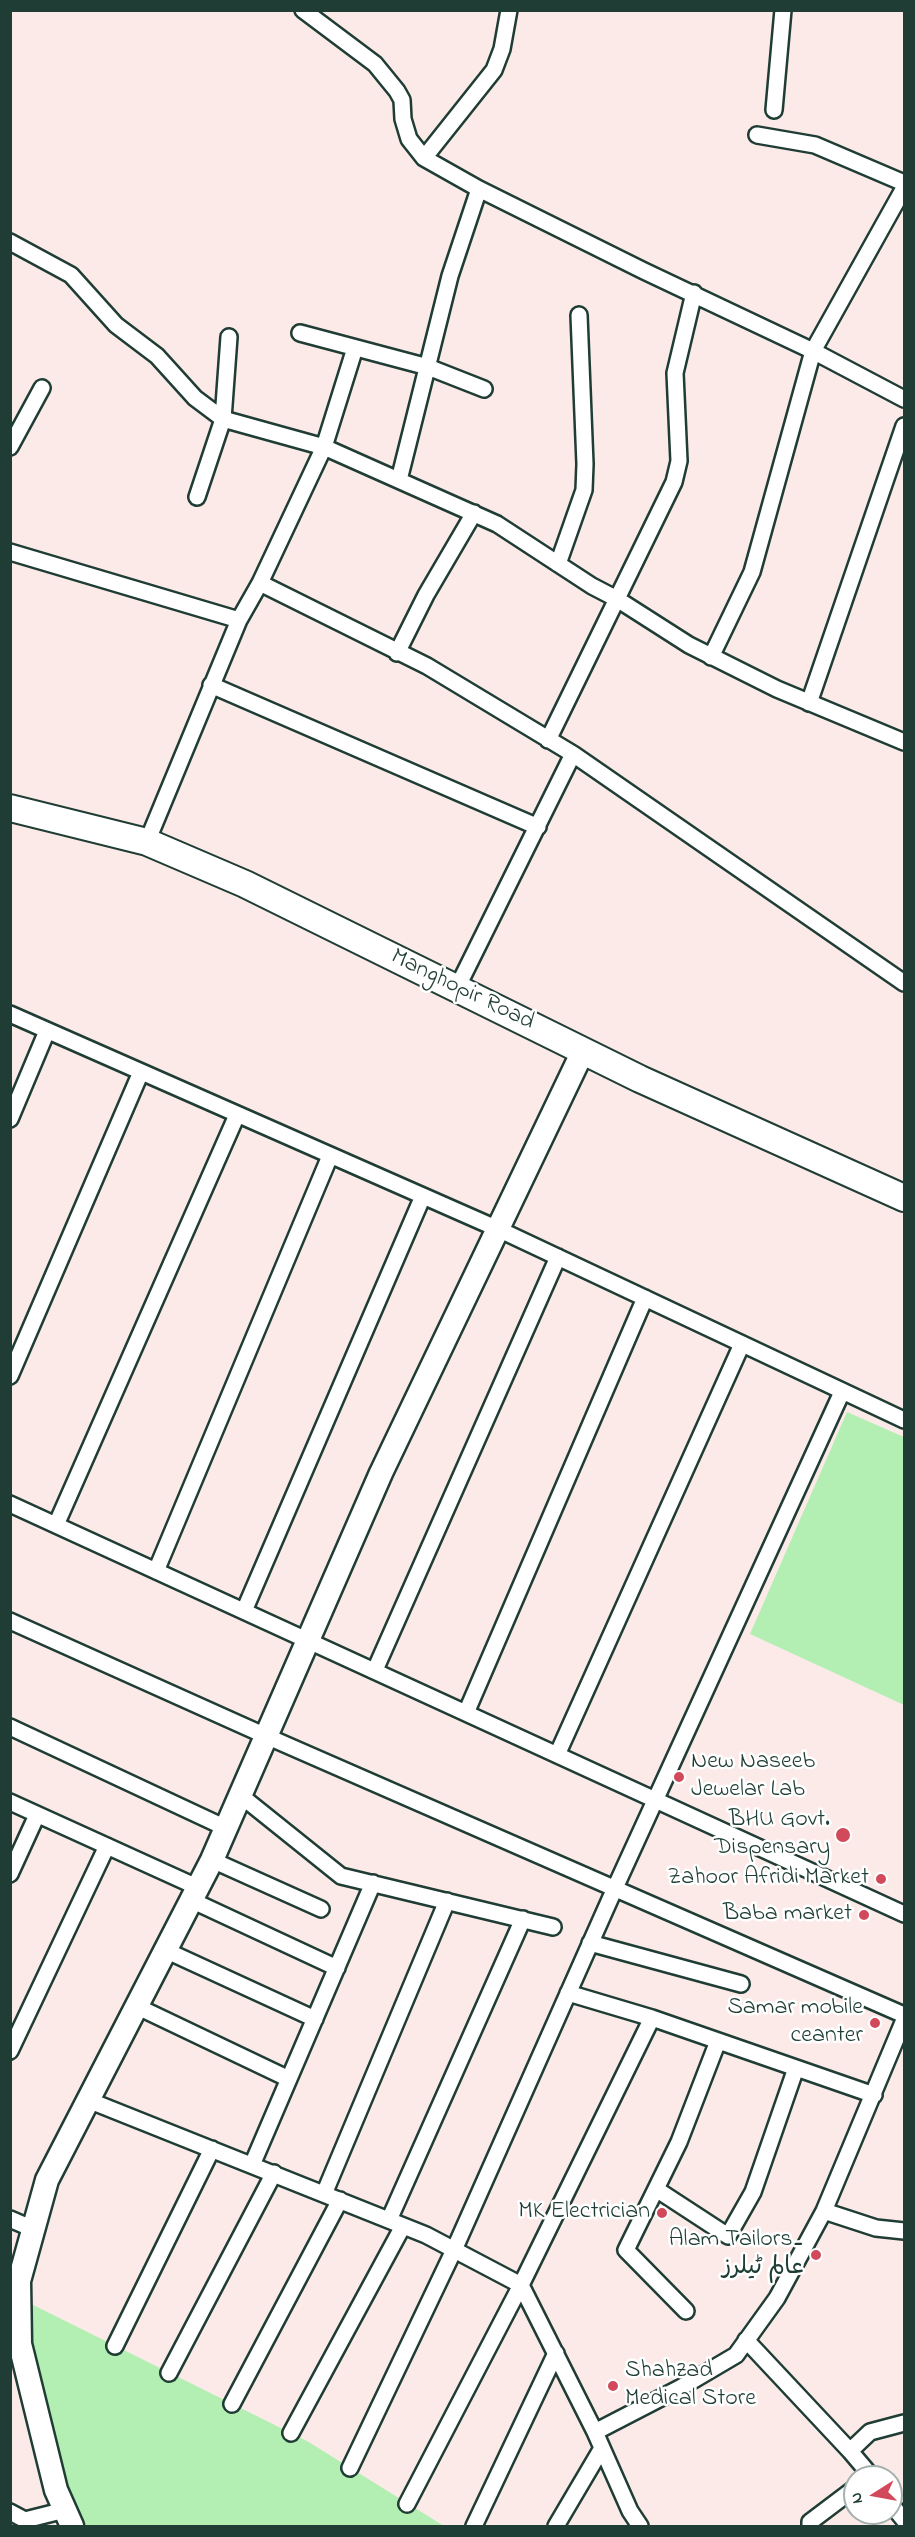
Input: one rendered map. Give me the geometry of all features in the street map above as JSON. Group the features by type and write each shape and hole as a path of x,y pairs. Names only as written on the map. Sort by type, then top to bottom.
{"main road":[{"name":"Manghopir Road","path":"10,808 147,842 245,884 583,1051 904,1198"}],"street":[{"path":"303,10 375,64 402,100 409,139 424,158 479,189 813,351 904,399"},
{"path":"424,158 494,70 502,49 509,10"},
{"path":"774,110 783,10"},
{"path":"757,135 815,145 904,183"},
{"path":"711,657 752,572 813,351 904,188"},
{"path":"399,480 450,276 479,189"},
{"path":"10,242 70,274 116,325 157,356 195,398 223,419 324,447 474,513 497,524 592,586 711,657 809,703 904,742"},
{"path":"548,740 674,482 679,461 675,373 694,293"},
{"path":"558,564 584,490 579,315"},
{"path":"300,333 428,367 484,389"},
{"path":"197,497 223,419 229,337"},
{"path":"147,842 239,620 260,583 324,447 356,348"},
{"path":"10,447 42,388"},
{"path":"809,703 904,426"},
{"path":"397,653 426,595 474,513"},
{"path":"10,552 239,620"},
{"path":"260,583 427,666 573,754 904,982"},
{"path":"211,685 538,827"},
{"path":"456,988 573,754"},
{"path":"10,1014 498,1229 904,1420"},
{"path":"10,1119 47,1031"},
{"path":"10,2512 25,2520 69,2518 56,2490 20,2344 15,2292 47,2180 212,1860 381,1473 583,1051"},
{"path":"10,1376 141,1072"},
{"path":"56,1525 237,1115"},
{"path":"156,1571 330,1156"},
{"path":"244,1611 423,1196"},
{"path":"375,1670 558,1257"},
{"path":"466,1713 645,1298"},
{"path":"557,1755 742,1344"},
{"path":"350,2468 454,2250 590,1942 842,1392"},
{"path":"10,1504 904,1914"},
{"path":"10,1621 266,1736 904,2015"},
{"path":"10,1727 226,1828"},
{"path":"240,1795 341,1876 553,1927"},
{"path":"10,1802 107,1846 337,1968"},
{"path":"10,1874 37,1815"},
{"path":"10,2051 107,1846"},
{"path":"212,1860 321,1909"},
{"path":"252,2165 373,1883"},
{"path":"324,2194 447,1901"},
{"path":"291,2433 396,2223 523,1919"},
{"path":"590,1942 741,1984"},
{"path":"165,1950 315,2019"},
{"path":"568,1993 652,2018 874,2095"},
{"path":"136,2006 290,2079"},
{"path":"407,2504 521,2285 652,2018"},
{"path":"595,2432 680,2388 736,2355 777,2298 824,2211 903,2028"},
{"path":"686,2311 626,2250 686,2127 718,2041"},
{"path":"656,2189 728,2236 753,2192 796,2068"},
{"path":"88,2100 396,2223 521,2285 595,2432 630,2511 640,2526"},
{"path":"115,2346 212,2149"},
{"path":"169,2373 274,2173"},
{"path":"232,2404 340,2200"},
{"path":"824,2211 876,2228 904,2231"},
{"path":"10,2219 33,2229"},
{"path":"746,2340 861,2465"},
{"path":"474,2526 556,2353"},
{"path":"850,2451 870,2432 904,2423"},
{"path":"555,2526 602,2448"},
{"path":"810,2526 810,2522 843,2497"}],"green space":[{"path":"847,1412 904,1437 904,1705 750,1634"},
{"path":"19,2298 307,2441 444,2526 73,2526"}],"place":[{"name":"New Naseeb Jewelar Lab","path":"679,1777"},
{"name":"BHU Govt. Dispensary","path":"843,1835"},
{"name":"Zahoor Afridi Market","path":"881,1879"},
{"name":"Baba market","path":"864,1915"},
{"name":"Samar mobile ceanter","path":"875,2023"},
{"name":"MK Electrician","path":"662,2213"},
{"name":"Alam Tailors۔ عالم ٹیلرز","path":"816,2255"},
{"name":"Shahzad Medical Store","path":"613,2386"}]}
